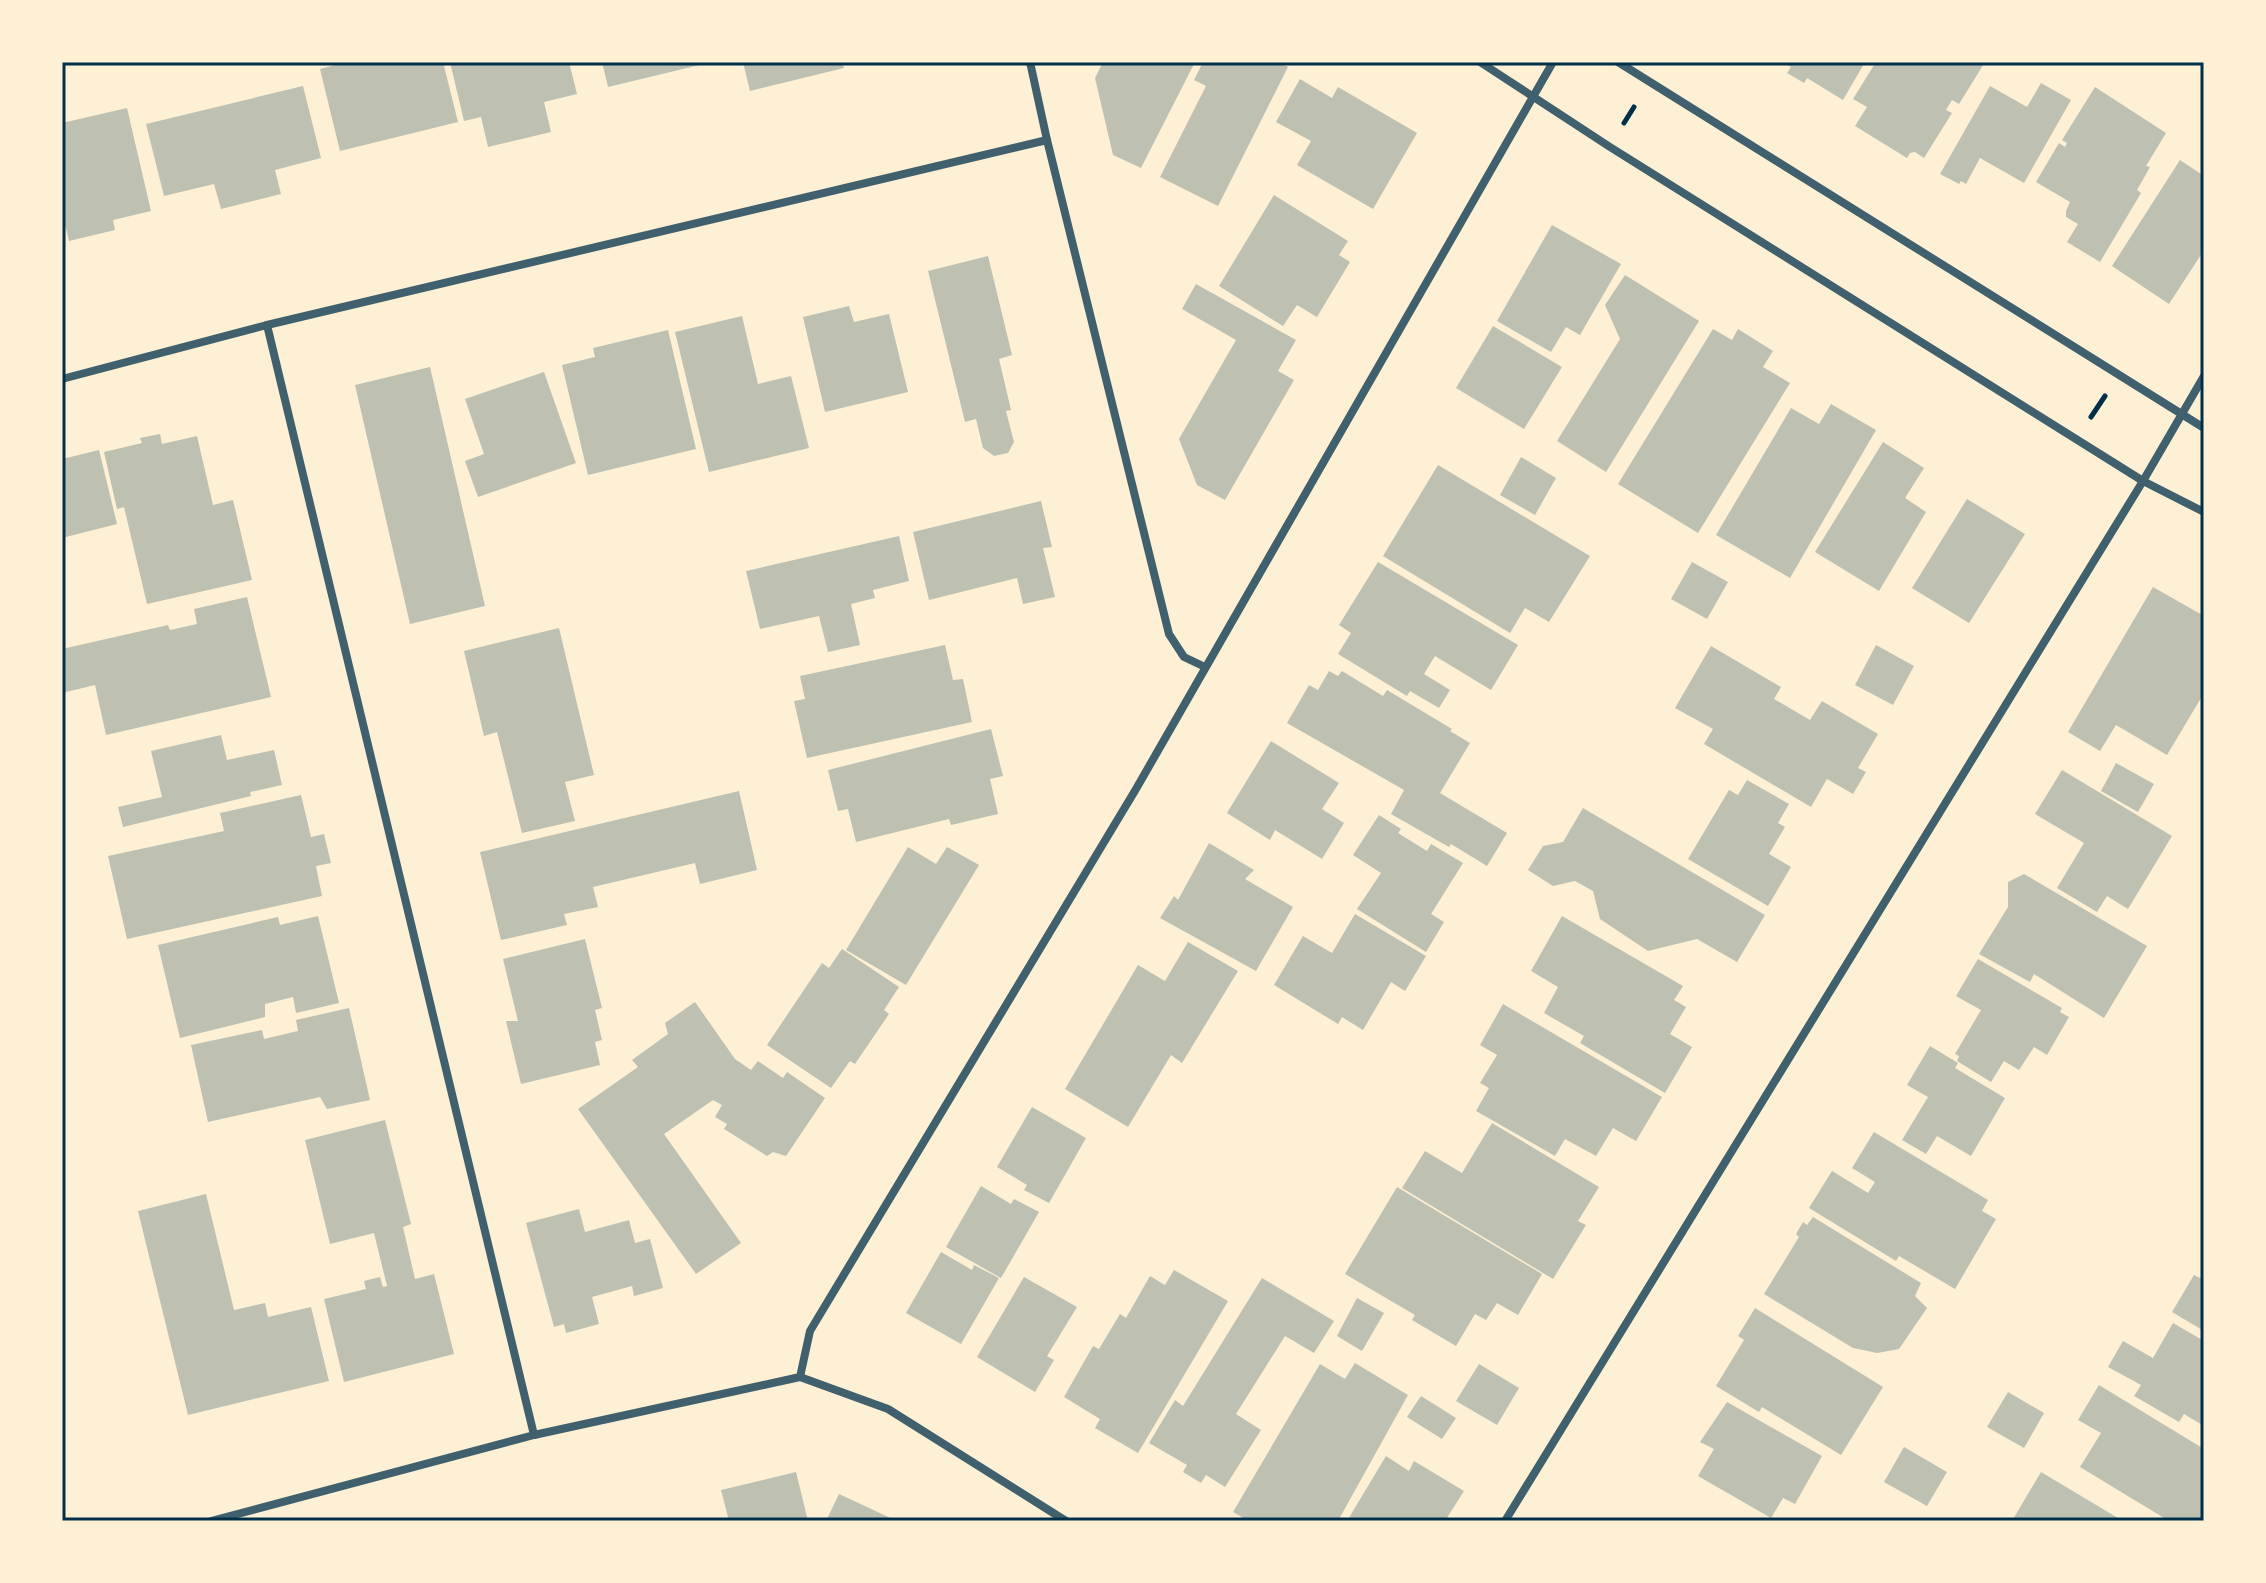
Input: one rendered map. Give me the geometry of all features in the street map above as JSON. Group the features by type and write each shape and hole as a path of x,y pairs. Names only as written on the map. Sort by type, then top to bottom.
{"street":[{"path":"1030,62 1169,634 1184,657 1205,667"},
{"path":"1480,62 2143,481 2204,512"},
{"path":"800,1377 810,1331 1136,789 1553,62"},
{"path":"1618,62 2204,428"},
{"path":"62,379 267,325 1047,140"},
{"path":"267,325 534,1435"},
{"path":"1505,1521 2143,481 2204,376"},
{"path":"211,1521 534,1435 800,1377 888,1409 1066,1521"}],"path":[{"path":"2086,425 2105,396"}],"building":[{"path":"347,62 443,62 458,122 340,151 320,69"},
{"path":"450,62 569,62 577,94 544,102 551,132 488,147 481,117 464,121"},
{"path":"602,62 708,62 708,63 608,87"},
{"path":"743,62 842,62 844,68 750,91"},
{"path":"1103,62 1195,62 1141,168 1113,155 1095,78"},
{"path":"1203,62 1277,62 1288,67 1218,206 1160,177 1206,86 1194,80"},
{"path":"1782,62 1865,62 1843,100 1807,78 1804,83 1787,73 1791,67"},
{"path":"1876,62 1985,62 1959,104 1952,100 1946,110 1952,113 1924,158 1915,152 1907,158 1855,126 1867,107 1853,99"},
{"path":"1300,79 1332,98 1338,87 1417,133 1373,209 1297,165 1311,141 1276,122"},
{"path":"2041,83 2071,100 2024,183 1980,158 1966,184 1961,181 1959,184 1940,174 1990,86 2027,107"},
{"path":"303,86 321,158 275,170 281,194 221,209 214,184 164,196 146,124"},
{"path":"2095,87 2166,133 2146,166 2150,167 2137,190 2141,193 2100,262 2067,242 2078,224 2066,217 2070,202 2036,182 2059,143 2065,147 2067,143 2062,140"},
{"path":"127,108 151,211 113,220 115,230 69,241 62,211 62,123"},
{"path":"2180,160 2204,176 2204,250 2169,304 2112,266"},
{"path":"1274,195 1348,241 1339,255 1350,262 1317,317 1297,305 1283,326 1219,286"},
{"path":"1552,225 1621,264 1580,335 1566,327 1551,352 1497,321"},
{"path":"988,256 1012,355 999,359 1011,410 1006,411 1014,442 1008,453 994,456 983,448 976,419 965,422 928,271"},
{"path":"1625,275 1699,321 1606,472 1557,441 1620,339 1605,305"},
{"path":"1196,284 1296,340 1278,371 1294,380 1225,500 1197,485 1179,439 1236,340 1182,309"},
{"path":"849,306 854,322 889,314 908,392 825,412 803,317"},
{"path":"742,316 758,384 791,376 809,448 709,472 675,332"},
{"path":"1493,326 1562,367 1524,429 1456,388"},
{"path":"1713,329 1732,340 1738,329 1773,351 1763,367 1790,383 1698,533 1618,484"},
{"path":"668,330 696,449 588,475 562,365 595,357 593,348"},
{"path":"430,367 485,606 410,624 355,385"},
{"path":"544,372 576,463 478,497 465,461 484,454 465,399"},
{"path":"1831,404 1876,430 1790,578 1716,535 1791,408 1819,424"},
{"path":"160,434 162,444 197,436 213,505 233,500 252,580 147,604 124,507 117,509 104,452 142,443 140,438"},
{"path":"1883,442 1924,468 1905,498 1926,512 1879,591 1815,552"},
{"path":"99,450 117,524 62,538 62,459"},
{"path":"1521,457 1556,478 1535,515 1500,495"},
{"path":"1438,465 1590,556 1549,622 1525,608 1510,633 1383,556"},
{"path":"1967,499 2025,534 1969,623 1912,588"},
{"path":"1041,501 1052,547 1043,548 1055,597 1023,604 1017,578 929,600 913,532"},
{"path":"899,536 909,581 873,590 875,598 851,604 860,645 828,652 819,616 760,629 746,571"},
{"path":"1378,562 1518,645 1491,690 1435,656 1424,674 1450,690 1439,708 1410,691 1407,696 1338,654 1351,633 1339,625"},
{"path":"1692,562 1728,582 1707,619 1671,599"},
{"path":"2153,587 2204,616 2204,693 2167,755 2116,725 2100,751 2068,732"},
{"path":"247,597 271,697 106,735 95,685 62,693 62,649 168,625 170,630 197,624 194,609"},
{"path":"559,628 594,775 565,782 575,821 522,833 497,732 484,736 464,651"},
{"path":"945,645 953,680 963,679 972,722 807,758 794,701 805,699 800,676"},
{"path":"1876,645 1914,666 1893,705 1855,685"},
{"path":"1711,646 1781,687 1774,699 1810,720 1822,701 1878,734 1858,768 1866,772 1853,794 1827,779 1811,807 1704,744 1713,729 1675,708"},
{"path":"1329,671 1338,676 1342,671 1383,696 1387,690 1470,743 1440,793 1507,833 1487,866 1391,814 1404,790 1287,723 1309,685 1318,690"},
{"path":"991,729 1003,776 990,779 998,814 951,825 949,819 856,842 848,809 838,811 828,770"},
{"path":"221,735 227,760 274,750 282,785 250,792 251,796 123,827 118,807 162,797 151,751"},
{"path":"1271,741 1339,783 1322,809 1344,823 1322,859 1275,830 1270,840 1227,813"},
{"path":"2116,763 2154,784 2138,812 2101,791"},
{"path":"2062,770 2172,836 2128,909 2107,896 2097,912 2057,888 2084,843 2035,814"},
{"path":"1747,780 1789,804 1778,823 1785,827 1769,854 1791,867 1768,906 1688,859 1729,790 1738,795"},
{"path":"739,791 757,870 700,884 695,863 593,887 598,907 564,914 567,925 501,940 480,852"},
{"path":"301,795 311,837 324,834 331,863 316,866 322,896 127,939 108,856 224,831 220,813"},
{"path":"1583,808 1765,915 1737,962 1697,939 1648,951 1600,919 1593,891 1575,881 1553,886 1528,870 1543,846 1563,842"},
{"path":"1379,815 1401,829 1398,833 1427,851 1431,844 1463,863 1431,914 1444,922 1426,952 1357,909 1381,873 1353,855"},
{"path":"1209,843 1254,870 1245,879 1293,907 1256,971 1160,918 1174,896 1178,900"},
{"path":"908,847 936,864 947,847 979,865 906,985 846,950"},
{"path":"2024,874 2147,946 2104,1018 2034,974 2030,982 1979,954 2008,907 2008,882"},
{"path":"1355,914 1426,956 1405,991 1391,982 1363,1030 1342,1017 1338,1024 1274,985 1303,936 1332,953"},
{"path":"318,916 339,1003 296,1013 293,997 265,1004 265,1017 180,1038 158,945 278,917 280,925"},
{"path":"1562,916 1683,986 1674,1000 1686,1007 1670,1034 1692,1047 1665,1093 1580,1043 1584,1036 1544,1013 1558,987 1531,971"},
{"path":"585,939 602,1008 595,1010 602,1040 595,1042 600,1065 521,1084 506,1021 518,1021 503,959"},
{"path":"1188,942 1238,971 1182,1063 1171,1055 1128,1127 1065,1089 1138,965 1165,981"},
{"path":"842,949 899,987 884,1010 889,1014 855,1064 850,1061 831,1088 767,1045 822,963 829,968"},
{"path":"1978,959 2062,1008 2060,1012 2069,1017 2047,1055 2034,1047 2019,1070 2004,1061 1991,1082 1957,1061 1959,1056 1955,1054 1981,1010 1956,996"},
{"path":"695,1002 735,1059 751,1070 758,1061 783,1078 787,1072 825,1098 786,1156 773,1152 767,1156 724,1129 727,1124 715,1117 722,1105 713,1100 664,1134 741,1243 696,1274 578,1109 638,1067 632,1060 668,1034 665,1023"},
{"path":"1503,1004 1662,1097 1636,1141 1613,1128 1596,1156 1565,1139 1555,1156 1476,1111 1489,1088 1480,1083 1497,1055 1480,1045"},
{"path":"349,1008 370,1100 327,1109 320,1097 208,1122 191,1045 262,1030 264,1039 298,1031 296,1020"},
{"path":"1930,1046 1958,1063 1955,1068 2005,1098 1971,1156 1937,1136 1926,1154 1902,1140 1928,1097 1907,1085"},
{"path":"1032,1107 1086,1138 1049,1203 1024,1190 1027,1185 997,1167"},
{"path":"385,1120 411,1224 403,1227 415,1279 434,1274 454,1354 344,1382 324,1299 366,1289 364,1281 380,1277 383,1287 387,1286 374,1233 330,1244 305,1140"},
{"path":"1492,1123 1599,1187 1578,1221 1586,1225 1553,1279 1402,1188 1425,1151 1462,1173"},
{"path":"1874,1132 1988,1200 1982,1211 1996,1219 1955,1289 1899,1256 1896,1261 1809,1208 1832,1171 1868,1193 1875,1182 1852,1168"},
{"path":"981,1186 1011,1204 1014,1199 1039,1212 1001,1278 946,1247"},
{"path":"1397,1187 1542,1274 1518,1315 1497,1303 1486,1320 1475,1314 1456,1346 1412,1320 1415,1315 1345,1274"},
{"path":"206,1194 234,1310 265,1303 268,1317 311,1307 329,1381 188,1415 138,1211"},
{"path":"579,1209 585,1232 629,1220 635,1243 650,1239 663,1288 634,1296 632,1286 592,1297 599,1324 566,1333 564,1324 554,1327 526,1223"},
{"path":"1813,1217 1921,1283 1915,1296 1927,1308 1899,1349 1877,1353 1853,1348 1764,1294 1799,1237 1796,1234 1803,1222 1807,1225"},
{"path":"941,1252 972,1270 974,1265 999,1278 961,1344 906,1313"},
{"path":"1174,1270 1228,1301 1138,1453 1095,1428 1100,1419 1064,1397 1093,1346 1099,1349 1120,1314 1126,1318 1150,1276 1165,1285"},
{"path":"2204,1272 2204,1331 2172,1312 2194,1275 2200,1278"},
{"path":"1024,1277 1077,1307 1047,1356 1054,1360 1035,1392 977,1357"},
{"path":"1262,1278 1334,1321 1314,1353 1285,1336 1236,1414 1261,1430 1225,1487 1206,1475 1201,1483 1183,1472 1187,1465 1149,1443 1175,1400 1183,1406"},
{"path":"1357,1298 1384,1313 1362,1351 1337,1336"},
{"path":"1755,1308 1883,1387 1841,1455 1762,1407 1759,1412 1716,1386 1744,1340 1738,1336"},
{"path":"2173,1323 2204,1341 2204,1426 2184,1414 2179,1422 2134,1396 2141,1385 2108,1367 2123,1341 2153,1358"},
{"path":"1355,1363 1408,1395 1338,1521 1249,1521 1233,1512 1320,1364 1345,1379"},
{"path":"1479,1364 1519,1388 1497,1425 1456,1401"},
{"path":"2099,1385 2204,1449 2204,1521 2169,1521 2080,1467 2101,1433 2078,1420"},
{"path":"2008,1392 2044,1413 2024,1448 1987,1427"},
{"path":"1421,1396 1456,1418 1442,1439 1407,1417"},
{"path":"1727,1402 1822,1456 1795,1504 1783,1498 1771,1518 1698,1476 1714,1449 1700,1442"},
{"path":"1904,1447 1947,1472 1927,1506 1884,1482"},
{"path":"1386,1456 1409,1471 1414,1461 1464,1491 1445,1521 1347,1521"},
{"path":"796,1472 808,1521 729,1521 721,1490"},
{"path":"2041,1472 2123,1521 2012,1521"},
{"path":"839,1494 897,1521 826,1521"}]}
